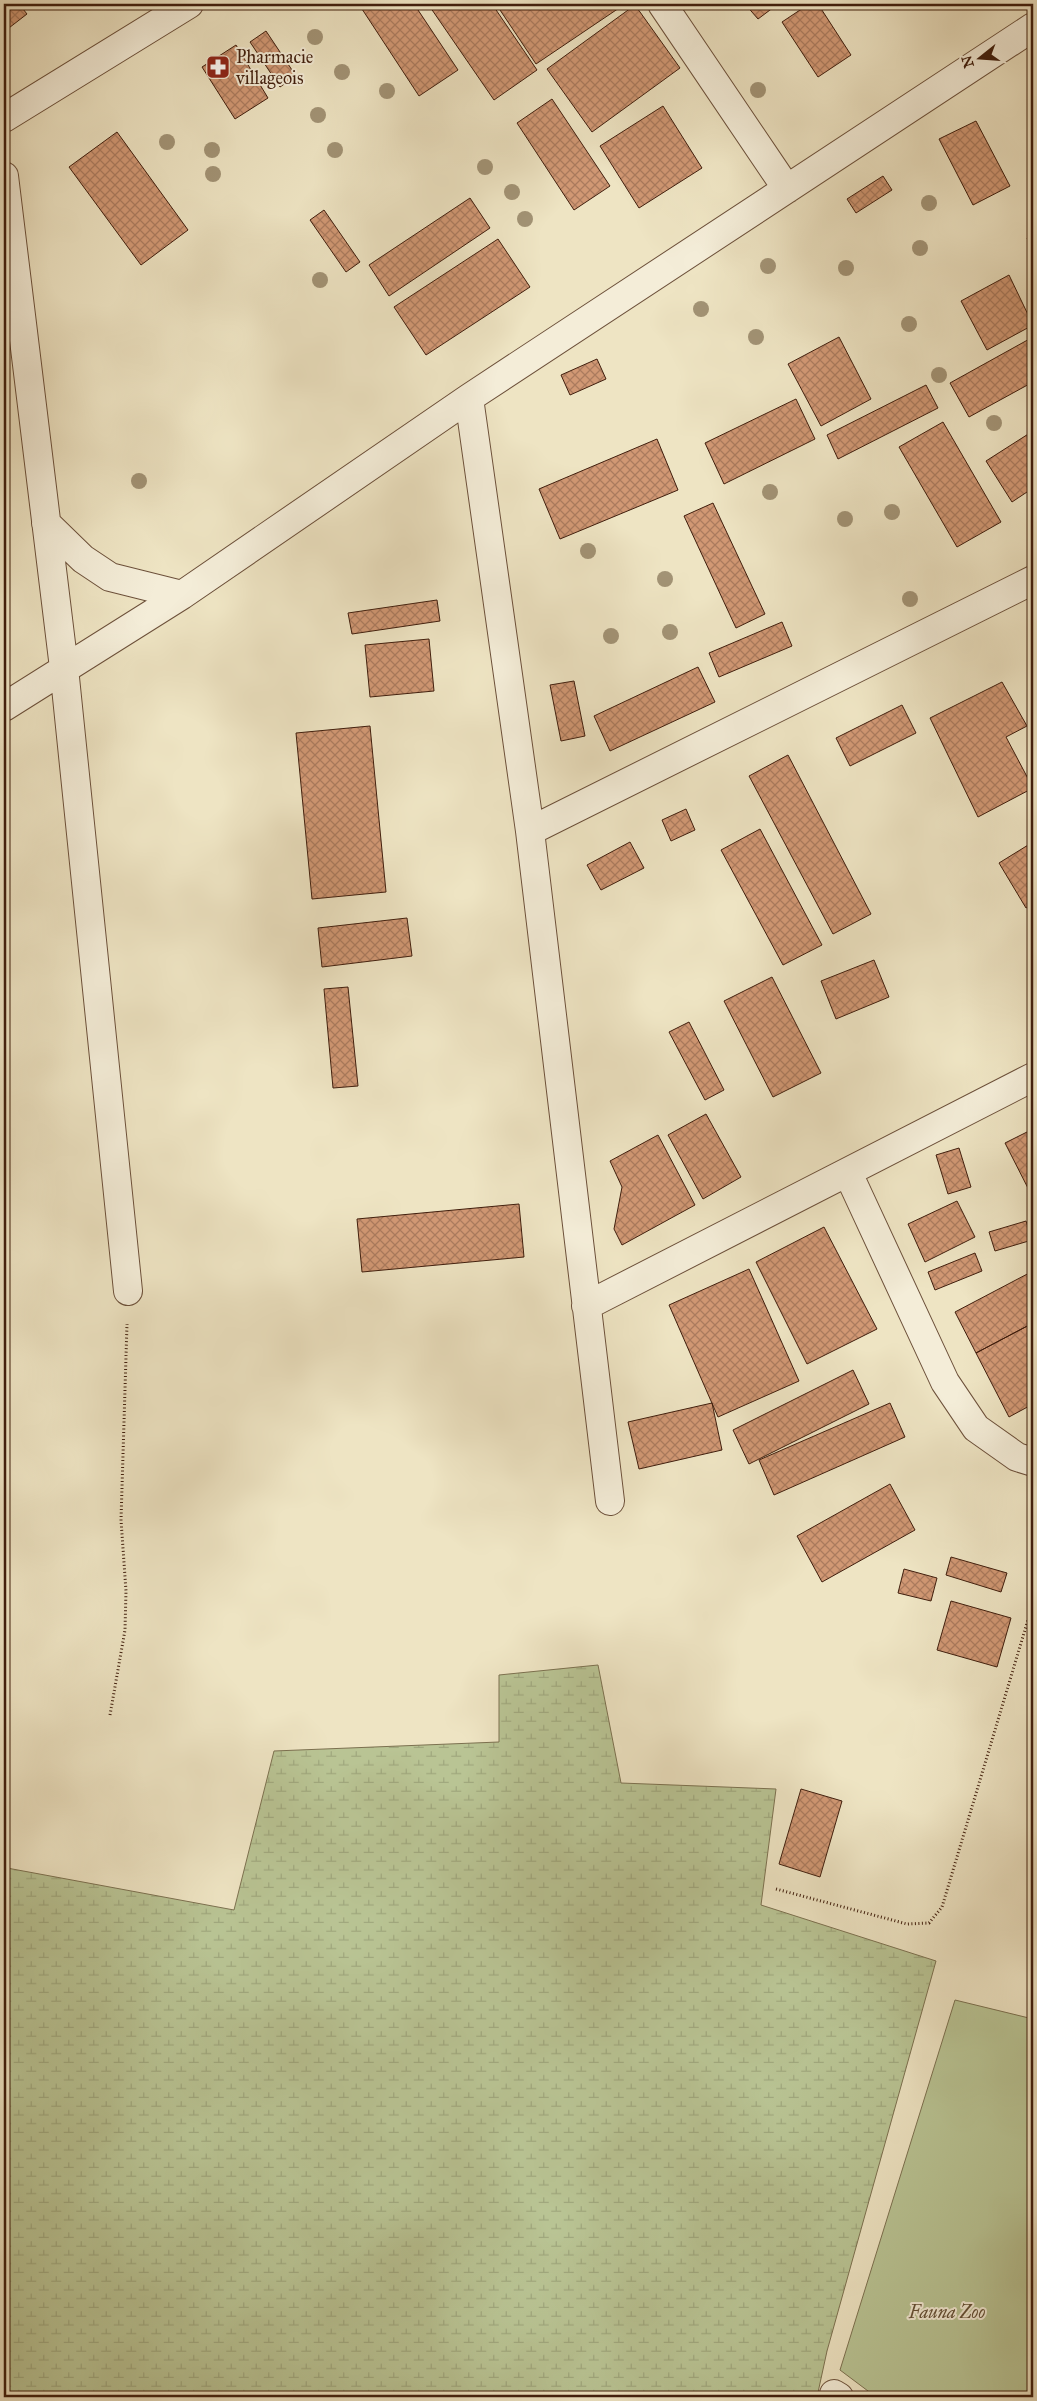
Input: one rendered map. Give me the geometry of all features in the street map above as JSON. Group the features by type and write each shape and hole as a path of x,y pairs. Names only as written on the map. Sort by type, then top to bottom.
{"street":[{"path":"4,118 188,4"},
{"path":"662,4 787,189"},
{"path":"4,707 182,596 469,398 1033,27"},
{"path":"4,176 64,668 128,1291"},
{"path":"469,398 530,831 610,1502"},
{"path":"46,523 83,559 110,577 182,596"},
{"path":"530,831 1033,580"},
{"path":"586,1306 1033,1077"},
{"path":"848,1173 945,1382 976,1428 1017,1457 1033,1462"}],"path":[{"path":"110,1715 125,1630 126,1591 121,1520 128,1291"},
{"path":"776,1889 907,1924 929,1923 942,1907 1033,1603"}],"green space":[{"path":"598,1665 621,1783 776,1789 761,1905 936,1961 827,2351 817,2397 4,2397 4,1886 7,1868 234,1910 274,1751 499,1742 499,1675"},
{"name":"Fauna Zoo","path":"955,2000 1033,2019 1033,2397 876,2397 840,2370"}],"building":[{"path":"4,4 19,4 27,14 5,31"},
{"path":"371,4 414,4 458,70 419,96 362,9"},
{"path":"428,4 492,4 537,70 494,100"},
{"path":"496,4 625,4 536,64"},
{"path":"745,4 778,4 758,19"},
{"path":"809,4 818,4 851,55 818,77 782,22"},
{"path":"635,5 680,68 592,132 547,69"},
{"path":"266,31 296,76 280,87 250,42"},
{"path":"236,45 268,98 235,119 202,67"},
{"path":"552,99 610,186 574,210 517,123"},
{"path":"663,106 702,168 639,208 600,146"},
{"path":"976,121 1010,186 973,205 939,139"},
{"path":"117,132 188,230 141,265 69,167"},
{"path":"883,176 892,190 856,213 847,199"},
{"path":"470,198 490,228 389,296 369,265"},
{"path":"324,210 360,262 346,272 310,220"},
{"path":"1033,234 1033,249 1027,238"},
{"path":"498,239 530,287 426,355 394,307"},
{"path":"1009,275 1033,325 987,350 961,301"},
{"path":"839,337 871,399 821,426 788,364"},
{"path":"1033,337 1033,382 969,417 950,383"},
{"path":"597,359 606,379 570,395 561,375"},
{"path":"926,385 938,408 838,459 827,435"},
{"path":"796,399 815,439 724,484 705,443"},
{"path":"943,422 1001,522 957,547 899,447"},
{"path":"1033,431 1033,488 1012,502 986,461"},
{"path":"657,439 678,490 560,539 539,489"},
{"path":"713,503 765,614 736,628 684,516"},
{"path":"437,600 440,621 352,634 348,613"},
{"path":"782,622 792,646 719,677 709,653"},
{"path":"429,639 434,691 370,697 365,645"},
{"path":"698,667 715,702 610,751 594,716"},
{"path":"574,681 585,736 561,741 550,685"},
{"path":"1002,682 1027,726 1006,737 1033,788 978,817 930,718"},
{"path":"902,705 916,733 850,766 836,738"},
{"path":"370,726 386,892 312,899 296,733"},
{"path":"788,755 871,914 833,934 749,776"},
{"path":"686,809 695,830 671,841 662,820"},
{"path":"760,829 822,945 783,965 721,850"},
{"path":"630,842 644,868 601,890 587,865"},
{"path":"1033,842 1033,904 1026,908 999,863"},
{"path":"407,918 412,956 322,967 318,928"},
{"path":"874,960 889,997 836,1019 821,981"},
{"path":"772,977 821,1073 773,1097 724,1001"},
{"path":"348,987 358,1086 333,1088 324,989"},
{"path":"689,1022 724,1090 705,1100 669,1032"},
{"path":"706,1114 741,1177 703,1199 668,1135"},
{"path":"1033,1129 1033,1198 1005,1143"},
{"path":"658,1135 695,1205 622,1245 614,1229 622,1187 610,1161"},
{"path":"959,1148 971,1187 948,1194 936,1155"},
{"path":"957,1201 975,1237 925,1262 908,1224"},
{"path":"519,1204 524,1257 362,1272 357,1219"},
{"path":"1026,1221 1032,1240 995,1251 989,1232"},
{"path":"824,1227 877,1329 807,1364 756,1262"},
{"path":"975,1253 982,1271 935,1290 928,1272"},
{"path":"749,1269 799,1381 718,1417 669,1305"},
{"path":"1033,1271 1033,1323 976,1353 955,1312"},
{"path":"1033,1323 1033,1404 1009,1417 976,1353"},
{"path":"853,1370 869,1404 749,1464 733,1430"},
{"path":"712,1403 722,1450 639,1469 628,1422"},
{"path":"890,1403 905,1437 774,1495 759,1460"},
{"path":"890,1484 915,1530 822,1582 797,1536"},
{"path":"951,1557 1007,1573 1001,1592 946,1575"},
{"path":"904,1569 937,1578 931,1601 898,1593"},
{"path":"951,1601 1011,1618 997,1667 937,1650"},
{"path":"801,1789 842,1801 820,1877 779,1864"}],"place":[{"name":"Pharmacie villageois","path":"218,67"}]}
